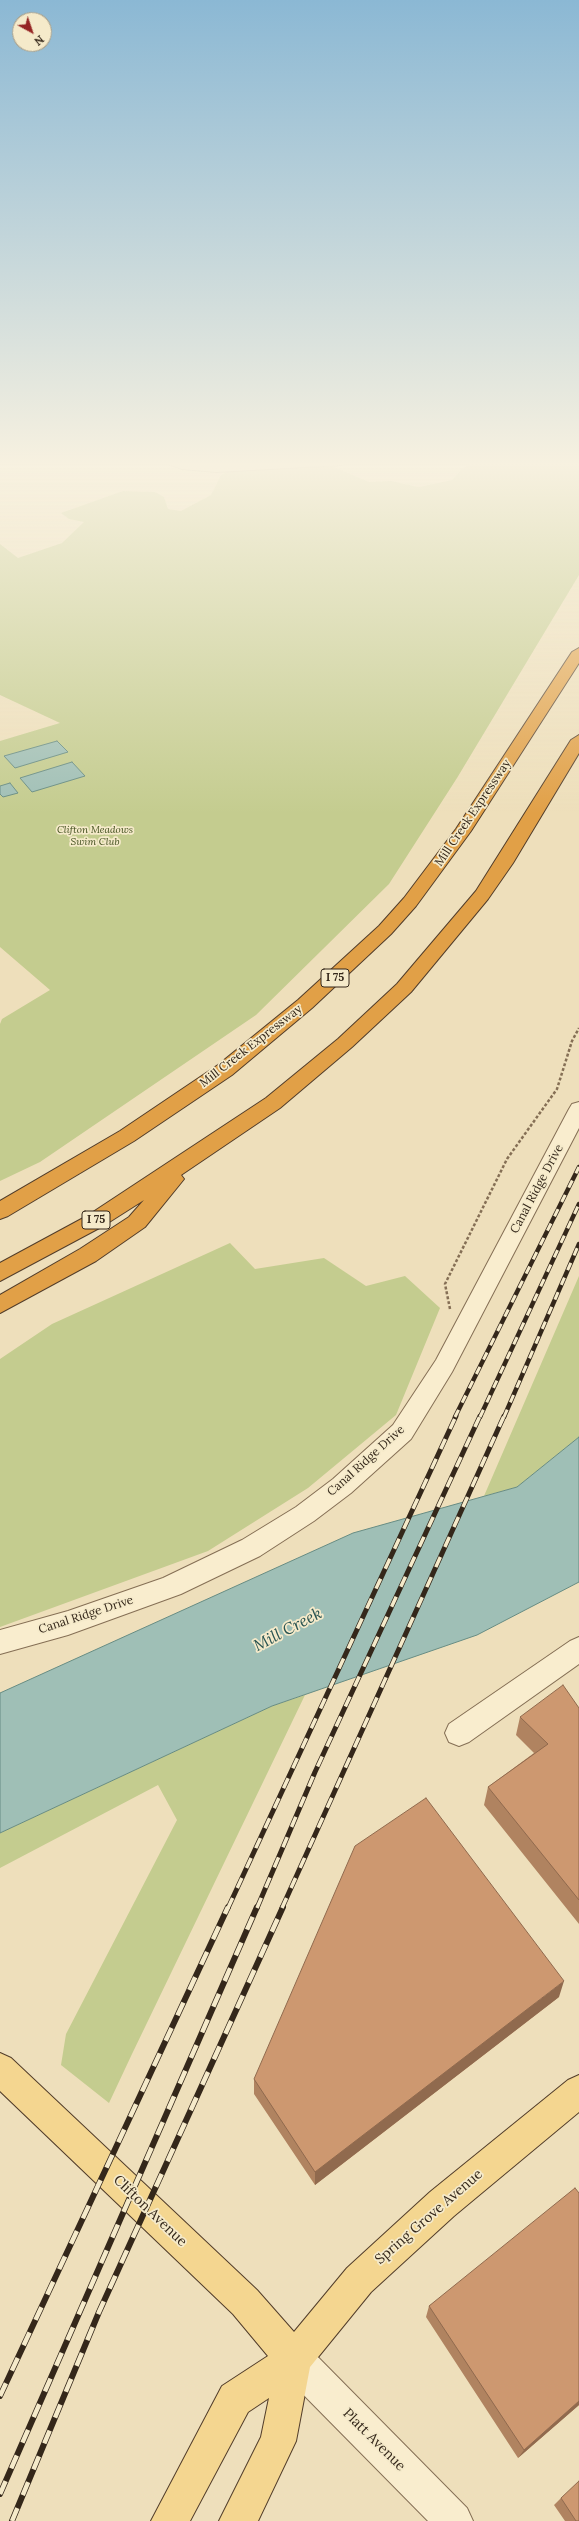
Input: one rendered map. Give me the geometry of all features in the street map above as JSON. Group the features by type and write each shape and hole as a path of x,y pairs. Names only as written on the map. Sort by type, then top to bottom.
{"highway":[{"name":"Mill Creek Expressway","path":"0,1211 127,1136 225,1070 288,1019 385,930 410,902 463,831 579,652"},
{"name":"I 75","path":"0,1273 96,1221 188,1161 273,1103 345,1044 404,988 482,895 504,863 579,740"},
{"path":"0,1305 88,1255 137,1222 188,1161"}],"main road":[{"name":"Clifton Avenue","path":"0,2069 245,2302 294,2359"},
{"name":"Spring Grove Avenue","path":"170,2521 235,2399 294,2359 359,2280 442,2204 579,2091"},
{"name":"Spring Grove Avenue","path":"238,2521 278,2441 294,2359"}],"street":[{"name":"Canal Ridge Drive","path":"0,1642 68,1623 172,1586 251,1548 305,1514 342,1486 402,1432 418,1409 461,1333 579,1109"},
{"path":"459,1733 579,1649"},
{"name":"Platt Avenue","path":"294,2359 454,2521"}],"path":[{"path":"461,1333 449,1308 445,1284 507,1159 557,1089 572,1041 579,1028"}],"green space":[{"name":"Clifton Meadows Swim Club","path":"0,579 577,579 457,778 389,884 256,1015 40,1162 0,1181 0,1024 2,1019 50,990 0,947 0,741 60,723 0,695"},
{"path":"230,1243 255,1269 324,1258 366,1286 405,1276 440,1308 396,1415 308,1488 208,1551 0,1627 0,1359 52,1324"},
{"path":"579,1276 579,1437 517,1487 484,1496"},
{"path":"305,1695 109,2103 61,2065 66,2034 177,1820 158,1785 0,1868 0,1833 272,1706"}],"water":[{"path":"57,741 68,752 15,768 4,756"},
{"path":"72,762 85,776 32,792 20,778"},
{"path":"10,783 18,793 3,797 0,794 0,786"},
{"name":"Mill Creek","path":"579,1437 579,1582 477,1635 272,1706 0,1833 0,1693 353,1533 517,1487"}],"building":[{"path":"563,1685 579,1708 579,1900 488,1787 548,1744 520,1717"},
{"path":"426,1798 564,1981 315,2172 254,2079 355,1846"},
{"path":"575,2188 579,2193 579,2401 524,2450 429,2306"},
{"path":"579,2481 579,2521 576,2521 561,2498"}],"railway":[{"path":"455,1417 579,1167"},
{"path":"480,1417 579,1204"},
{"path":"504,1417 579,1244"},
{"path":"228,1908 456,1416"},
{"path":"257,1908 315,1772 480,1416"},
{"path":"282,1908 504,1416"},
{"path":"0,2396 228,1907"},
{"path":"0,2494 257,1907"},
{"path":"12,2521 99,2312 283,1907"}]}
